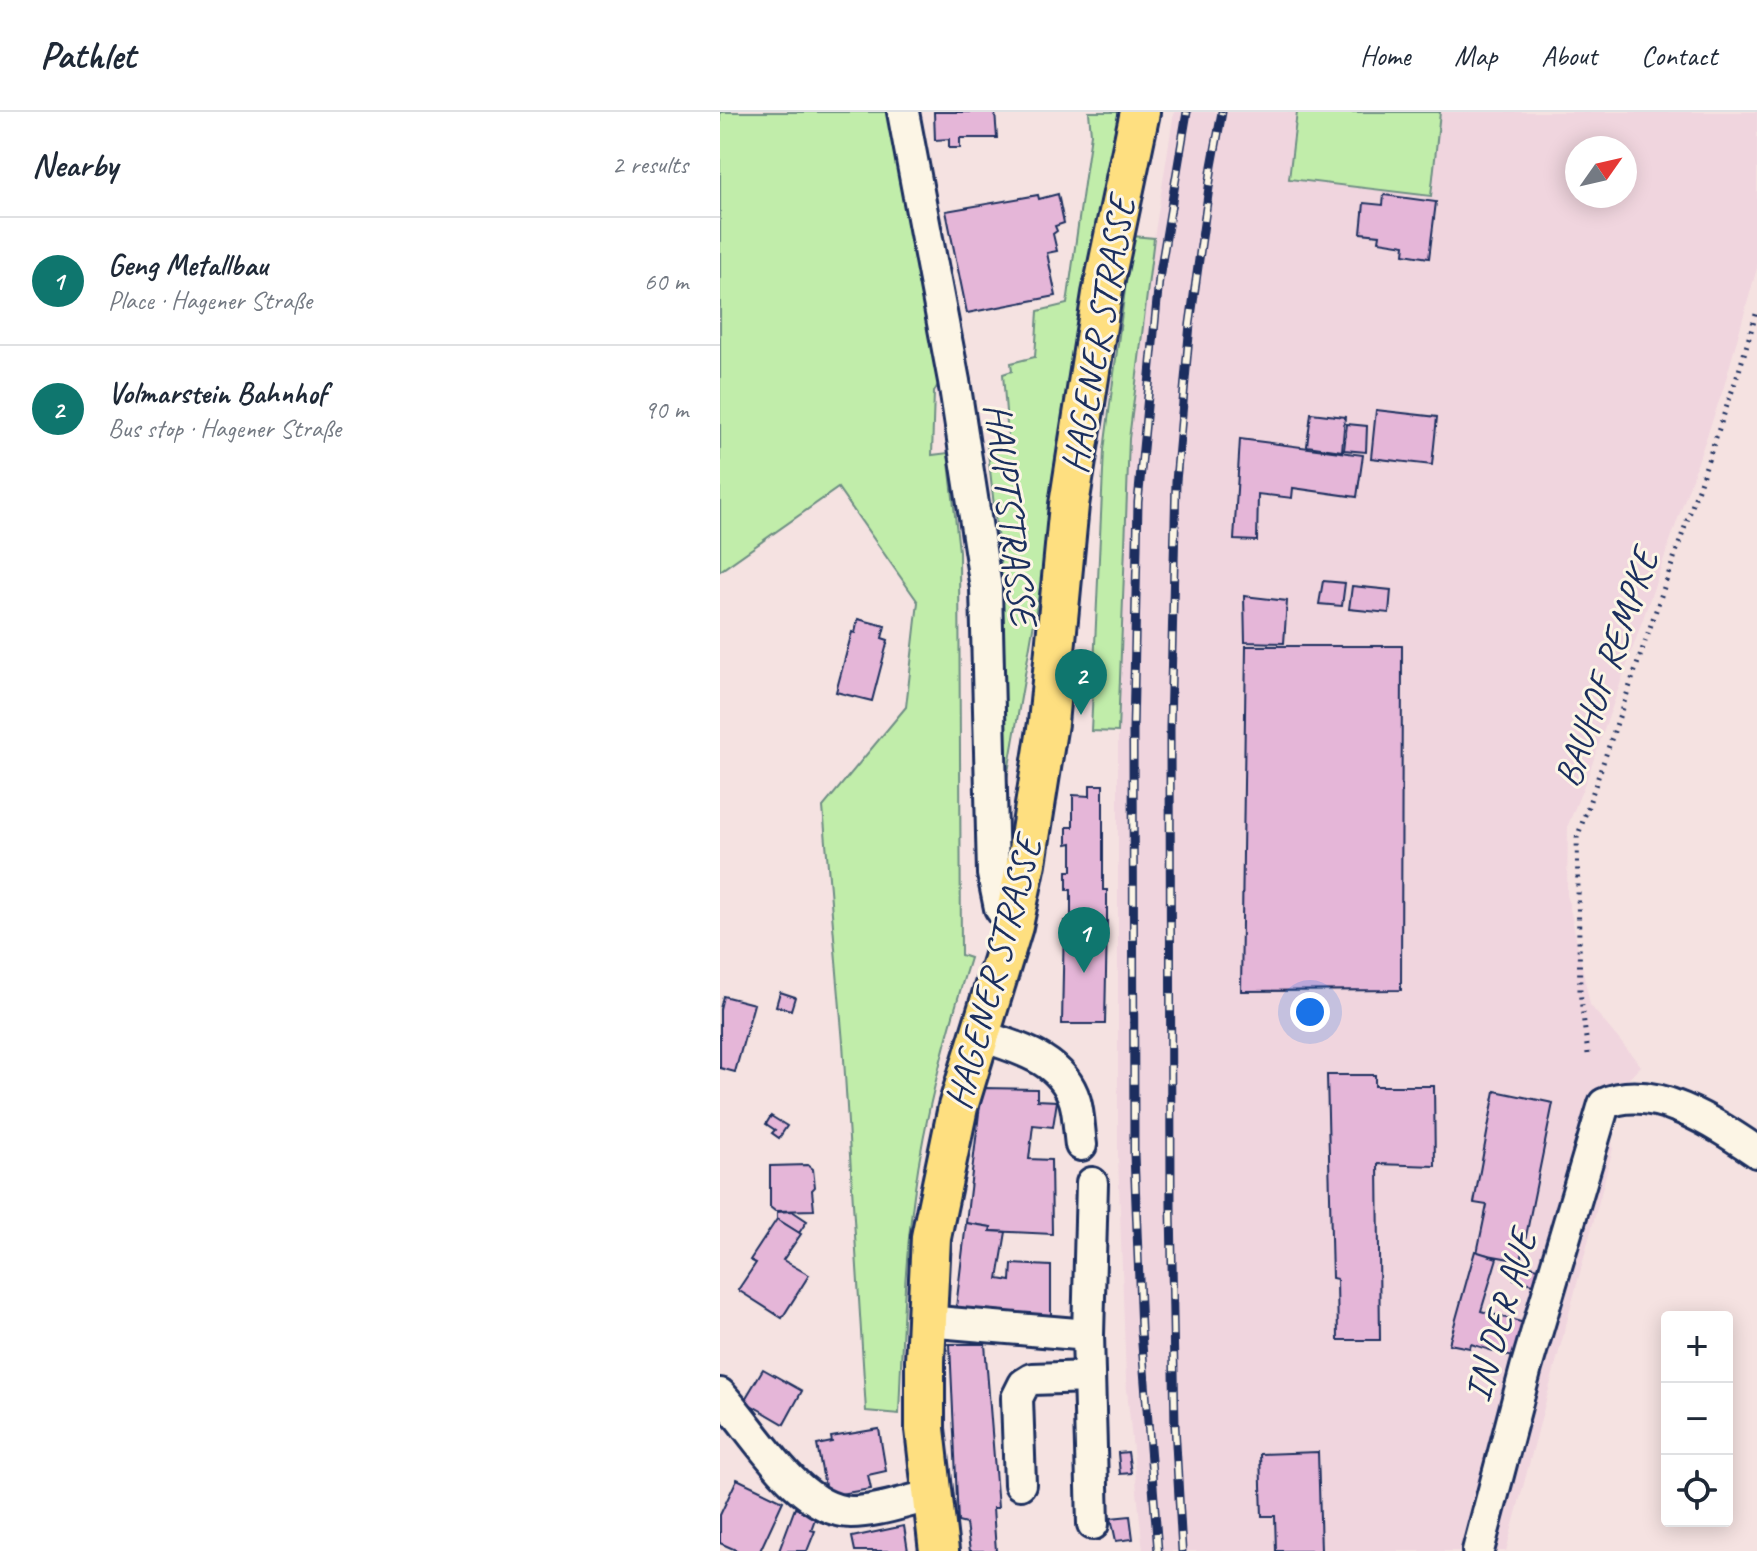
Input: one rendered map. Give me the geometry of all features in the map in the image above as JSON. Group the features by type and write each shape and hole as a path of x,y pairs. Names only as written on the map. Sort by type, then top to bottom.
{"main road":[{"name":"HAGENER STRASSE","path":"939,1551 925,1429 931,1237 958,1107 1013,926 1026,863 1048,723 1069,505 1085,399 1102,294 1140,112"}],"street":[{"name":"HAUPTSTRASSE","path":"903,112 954,381 986,588 993,874 1000,908 1013,926"},
{"path":"979,1035 1035,1054 1064,1079 1076,1104 1081,1145"},
{"name":"IN DER AUE","path":"1478,1551 1526,1368 1604,1104 1632,1097 1661,1101 1717,1125 1757,1152"},
{"path":"1092,1183 1088,1335 1093,1524"},
{"path":"926,1321 1088,1335"},
{"path":"1020,1484 1017,1398 1024,1384 1032,1379 1089,1377"},
{"path":"720,1394 785,1473 819,1503 852,1512 931,1496"}],"path":[{"name":"BAUHOF REMPKE","path":"1588,1054 1580,1003 1577,838 1734,386 1757,311"}],"shaded area":[{"path":"1174,112 1757,112 1757,268 1723,390 1568,825 1567,894 1590,1005 1641,1066 1604,1105 1613,1148 1506,1551 1143,1551 1126,1380 1118,1157 1118,732 1129,439 1154,238"}],"green space":[{"path":"720,112 892,112 942,377 934,392 932,455 948,453 959,551 961,955 970,958 937,1075 919,1165 906,1277 899,1414 866,1411 843,1043 823,807 906,707 918,602 838,488 720,571"},
{"path":"1089,112 1129,112 1007,778 1006,834 1002,821 1003,587 987,443 1008,437 1003,374 1012,371 1011,363 1035,357 1038,311 1067,304 1091,134"},
{"path":"1297,112 1440,112 1431,196 1289,179"},
{"path":"1132,236 1154,238 1129,439 1118,732 1091,731 1104,450"}],"building":[{"path":"934,112 995,112 997,138 960,138 960,148 949,148 949,139 935,140"},
{"path":"1058,194 1064,223 1055,226 1057,231 1053,234 1057,251 1047,253 1056,296 967,313 946,211"},
{"path":"1384,195 1436,202 1429,258 1404,254 1405,245 1379,241 1380,235 1361,233 1364,203 1383,205"},
{"path":"1376,410 1437,417 1432,465 1371,458"},
{"path":"1311,413 1345,417 1342,451 1307,446"},
{"path":"1347,424 1367,426 1366,452 1344,450"},
{"path":"1240,439 1363,455 1357,497 1293,488 1292,498 1258,494 1257,541 1234,540"},
{"path":"1323,581 1345,583 1342,606 1319,604"},
{"path":"1352,586 1391,590 1389,613 1349,609"},
{"path":"1244,596 1287,601 1284,643 1245,642"},
{"path":"858,619 885,626 882,638 888,640 872,701 836,692"},
{"path":"1246,646 1402,646 1401,990 1241,991"},
{"path":"1090,785 1103,785 1103,890 1107,890 1107,922 1071,920 1071,890 1067,890 1067,871 1072,871 1072,843 1067,844 1067,827 1073,827 1073,795 1090,796"},
{"path":"1064,921 1107,922 1105,1024 1062,1024"},
{"path":"780,992 795,997 791,1010 776,1006"},
{"path":"723,996 754,1004 735,1072 720,1068 720,1009"},
{"path":"1327,1075 1375,1075 1375,1086 1434,1086 1435,1166 1378,1164 1380,1340 1338,1340 1337,1279 1332,1278"},
{"path":"982,1088 1037,1089 1037,1100 1057,1101 1053,1127 1033,1125 1029,1159 1051,1160 1052,1234 990,1231 991,1227 966,1223"},
{"path":"1495,1091 1553,1103 1521,1261 1477,1253 1487,1205 1474,1203"},
{"path":"771,1116 787,1126 779,1138 772,1133 775,1130 766,1124"},
{"path":"808,1165 813,1169 814,1210 775,1211 770,1207 770,1166"},
{"path":"792,1211 807,1221 799,1233 777,1219 777,1212"},
{"path":"777,1219 801,1234 783,1260 809,1275 782,1318 738,1290 756,1263 750,1260"},
{"path":"966,1223 991,1227 990,1231 1006,1232 998,1279 1011,1281 1012,1264 1051,1266 1051,1326 955,1316"},
{"path":"1475,1251 1497,1258 1481,1311 1528,1324 1519,1359 1471,1344 1470,1348 1449,1344"},
{"path":"1519,1263 1542,1269 1537,1285 1514,1279"},
{"path":"950,1344 985,1344 998,1508 993,1508 996,1551 970,1551 966,1524 958,1522"},
{"path":"763,1369 802,1391 784,1424 744,1401"},
{"path":"879,1429 886,1471 868,1475 871,1489 827,1496 817,1445 832,1442 831,1437"},
{"path":"1128,1452 1131,1473 1120,1474 1118,1453"},
{"path":"1318,1452 1321,1551 1276,1551 1275,1516 1262,1516 1260,1454"},
{"path":"737,1479 783,1501 760,1551 738,1551 720,1543 720,1515"},
{"path":"795,1508 816,1516 811,1530 815,1531 807,1551 779,1551"},
{"path":"1130,1516 1133,1539 1116,1541 1111,1518"},
{"path":"904,1526 908,1551 855,1551 852,1537"}],"railway":[{"path":"1158,1551 1141,1331 1134,1154 1133,731 1138,502 1159,279 1187,112"},
{"path":"1182,1551 1175,1426 1171,1207 1170,728 1176,481 1190,324 1222,112"}],"place":[{"name":"Volmarstein Bahnhof","path":"1081,715"},
{"name":"Geng Metallbau","path":"1084,973"}]}
